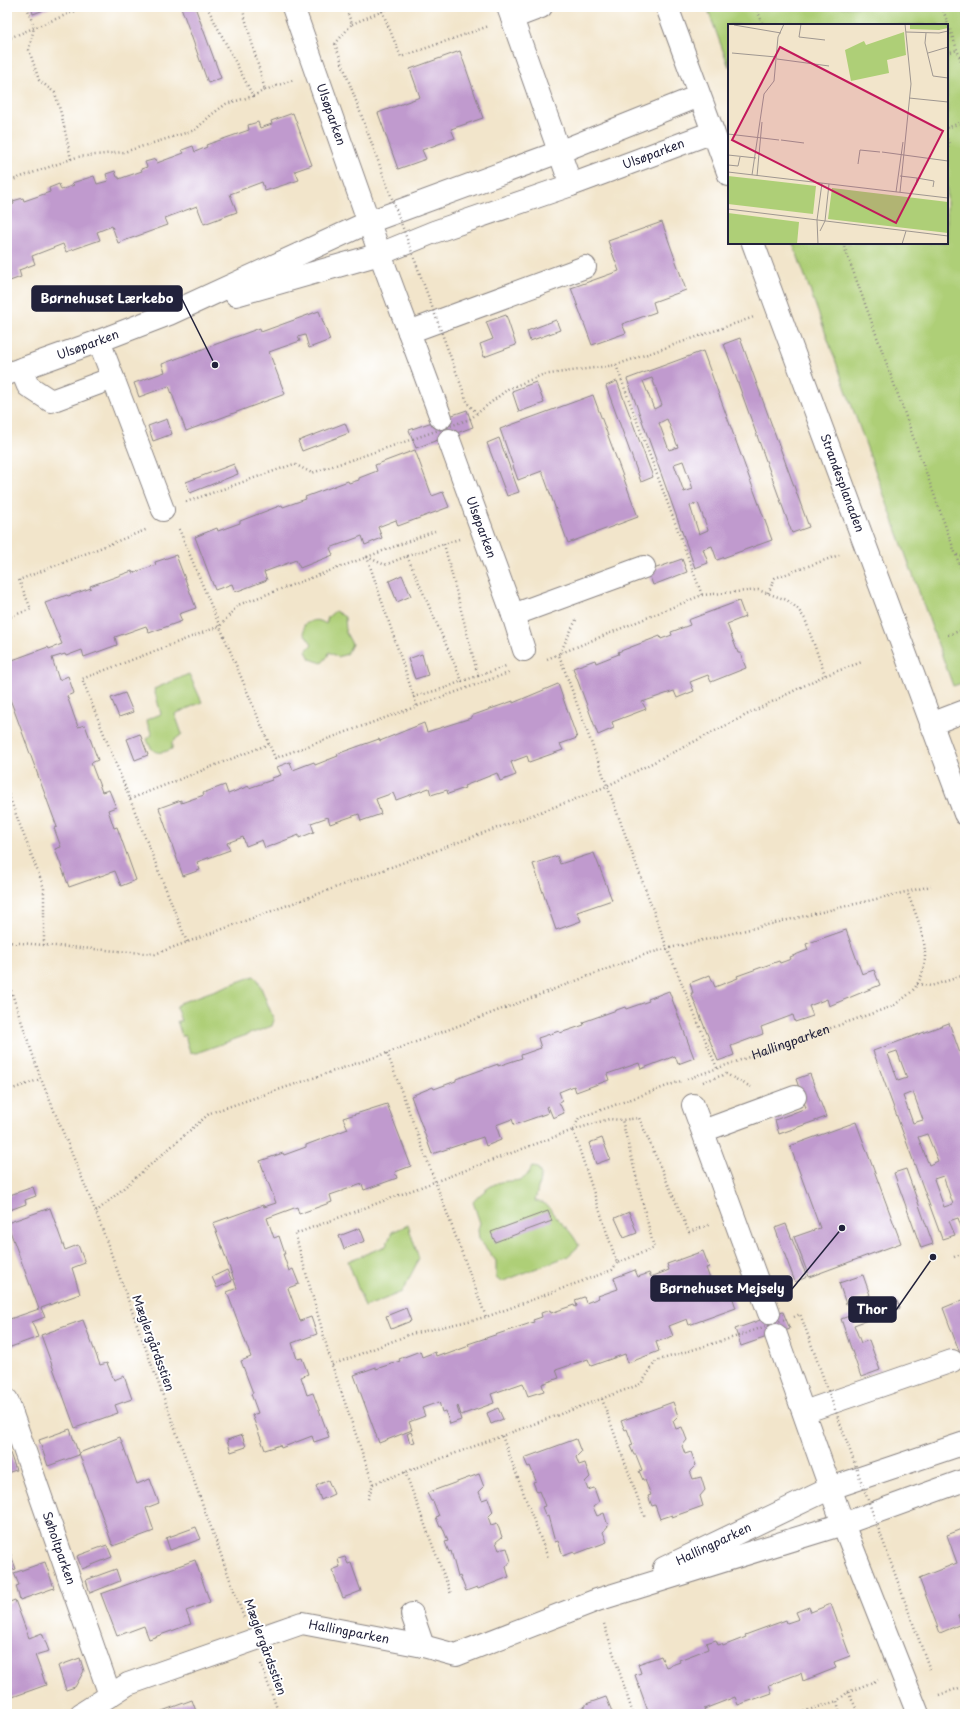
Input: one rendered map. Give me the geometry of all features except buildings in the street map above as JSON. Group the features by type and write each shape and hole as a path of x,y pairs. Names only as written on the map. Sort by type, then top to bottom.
{"street":[{"name":"Ulsøparken","path":"293,7 380,254 441,418"},
{"path":"541,7 510,12 571,185"},
{"path":"667,7 728,172"},
{"name":"Ulsøparken","path":"14,372 169,314 369,222 559,152 699,96"},
{"name":"Ulsøparken","path":"169,314 380,254 434,232 571,185 713,132"},
{"name":"Strandesplanaden","path":"753,244 931,724 959,783 965,814"},
{"path":"409,332 584,267"},
{"path":"99,341 113,378 158,519"},
{"path":"14,372 28,386 51,401 113,378"},
{"name":"Ulsøparken","path":"449,440 513,615 517,657"},
{"path":"513,615 644,567"},
{"path":"931,724 965,711"},
{"path":"703,1132 788,1099"},
{"path":"693,1105 733,1214 777,1323 804,1412 843,1524 918,1714"},
{"path":"804,1412 952,1361"},
{"name":"Søholtparken","path":"7,1400 95,1708 128,1684 253,1641"},
{"name":"Hallingparken","path":"597,1600 831,1488 965,1443"},
{"name":"Hallingparken","path":"253,1641 302,1623 424,1646 456,1655 597,1600 843,1524 965,1480"},
{"path":"412,1614 424,1646"}],"path":[{"path":"27,7 34,27 29,50 39,80 54,94 62,117 71,159"},
{"path":"7,39 85,7"},
{"path":"207,7 252,96"},
{"path":"242,7 265,90"},
{"path":"345,7 352,24"},
{"path":"392,7 352,24 334,44 468,404 477,414"},
{"path":"756,7 763,24"},
{"path":"942,7 948,24"},
{"path":"382,11 401,58 510,12"},
{"path":"948,24 965,72"},
{"path":"948,53 957,50"},
{"path":"7,182 77,157 124,152 195,130 211,115 226,104 252,96 297,78"},
{"path":"948,128 965,122"},
{"path":"843,244 965,580"},
{"path":"7,618 31,609 19,580 158,519 294,464 312,474 470,419 508,389 542,375 616,366 777,309"},
{"path":"616,366 702,595"},
{"path":"158,519 175,519 275,758 514,671"},
{"path":"187,942 82,679 220,626 238,605 435,531"},
{"path":"367,557 385,565 407,556 483,532"},
{"path":"444,544 478,676"},
{"path":"768,593 775,578 866,546"},
{"path":"956,555 965,556"},
{"path":"407,556 462,681"},
{"path":"367,557 417,706"},
{"path":"544,660 702,595 758,590 787,600 798,609 809,630 825,675"},
{"path":"573,593 580,612 558,655 667,948 716,1068"},
{"path":"948,635 965,629"},
{"path":"413,697 445,688 478,676 517,657"},
{"path":"7,942 155,954 573,800 607,786 825,675 862,662"},
{"path":"130,799 269,744"},
{"path":"7,791 44,888 44,945"},
{"path":"96,1212 210,1113 387,1053 649,953 931,886"},
{"name":"Hallingparken","path":"573,1130 579,1118 893,1006 917,984 925,961 921,928 906,892"},
{"path":"917,984 931,986 965,975"},
{"name":"Mæglergårdsstien","path":"7,979 41,1079 96,1212 279,1714"},
{"path":"387,1053 486,1317"},
{"path":"693,1105 693,1085 726,1074 788,1099"},
{"path":"7,1091 41,1079"},
{"path":"368,1498 373,1484 332,1365 295,1234 435,1180 573,1130 609,1119 622,1120 639,1118 689,1232 733,1214"},
{"path":"332,1365 411,1334 486,1317 612,1270 617,1263 654,1248 622,1120"},
{"path":"573,1130 617,1263"},
{"path":"954,1257 965,1252"},
{"path":"373,1484 641,1384 656,1361 738,1336 800,1314 932,1676"},
{"path":"602,1399 645,1518"},
{"path":"502,1436 548,1558"},
{"path":"405,1472 451,1594"},
{"path":"597,1600 633,1714"},
{"path":"796,1714 837,1701 848,1692 902,1671"},
{"path":"937,1689 939,1696 965,1686"},
{"path":"848,1692 859,1714"},
{"path":"837,1701 840,1714"}],"green space":[{"path":"707,7 965,7 965,682 953,686 793,244 948,244 948,24 728,24 728,64"},
{"path":"335,611 345,617 346,633 352,644 347,654 338,657 329,652 328,656 322,663 310,659 306,651 312,644 304,633 304,625 315,620 326,624 328,617"},
{"path":"189,674 202,702 175,714 182,734 172,742 172,749 163,752 156,752 151,748 147,739 152,735 146,720 161,714 154,689"},
{"path":"254,976 258,980 274,1020 272,1026 196,1053 190,1052 185,1036 182,1036 177,1021 181,1021 176,1007 180,1003"},
{"path":"532,1167 538,1168 541,1175 535,1201 544,1203 549,1207 554,1215 569,1231 579,1246 568,1256 501,1282 496,1278 496,1261 479,1239 478,1229 480,1223 473,1202 493,1185 501,1182 515,1181 526,1177"},
{"path":"408,1225 419,1259 402,1292 365,1307 348,1261 386,1246 392,1232"}],"place":[{"name":"Børnehuset Lærkebo","path":"215,365"},
{"name":"Børnehuset Mejsely","path":"842,1228"},
{"name":"Thor","path":"933,1257"}]}
